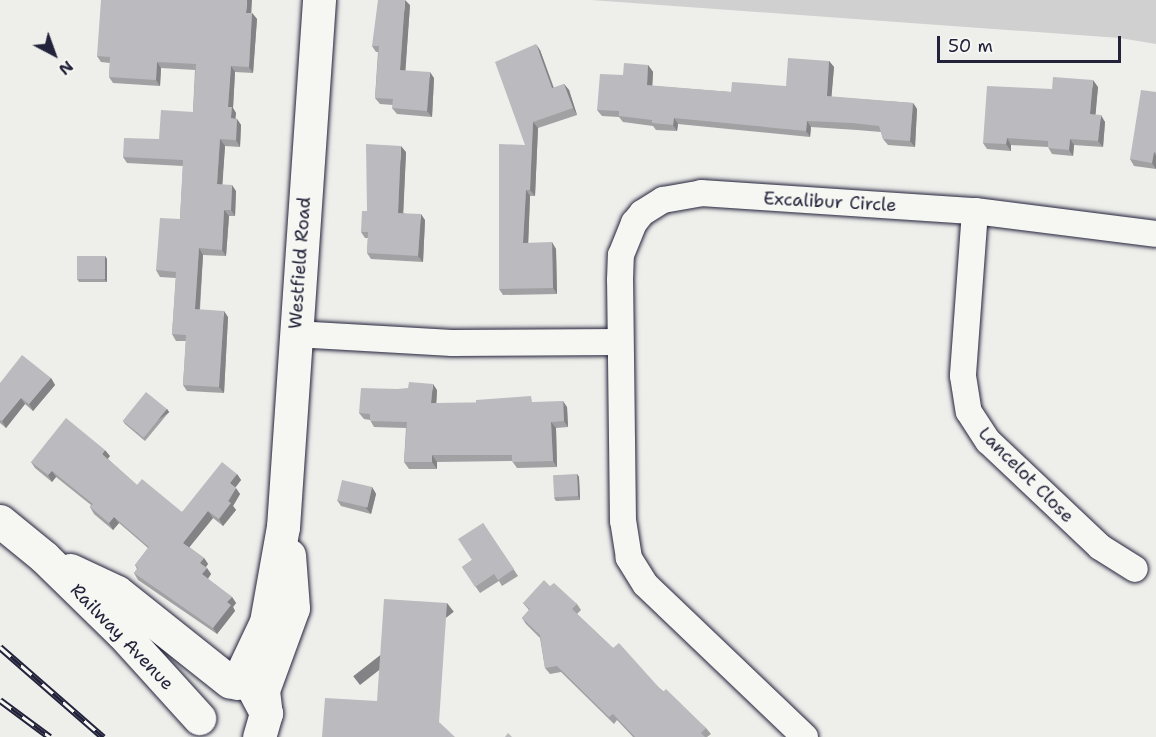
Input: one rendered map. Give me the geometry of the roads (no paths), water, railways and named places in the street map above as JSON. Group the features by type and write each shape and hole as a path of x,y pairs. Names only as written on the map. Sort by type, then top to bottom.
{"main road":[{"name":"Westfield Road","path":"234,683 266,622 283,527 319,0"},
{"name":"Railway Avenue","path":"0,521 44,557 122,633 203,728"},
{"name":"Westfield Road","path":"267,725 262,690 293,608 283,527"},
{"name":"Railway Avenue","path":"44,557 117,592 234,683 252,688 267,725"},
{"path":"203,728 207,694 234,683"}],"street":[{"name":"Excalibur Circle","path":"805,737 634,569 624,533 620,342 621,255 626,239 642,213 663,200 701,193 975,211 1156,234"},
{"name":"Lancelot Close","path":"975,211 963,376 969,412 988,441 1091,540 1134,569"},
{"path":"295,334 452,343 620,342"}],"railway":[{"path":"0,647 103,737"},
{"path":"0,700 50,737"}]}
